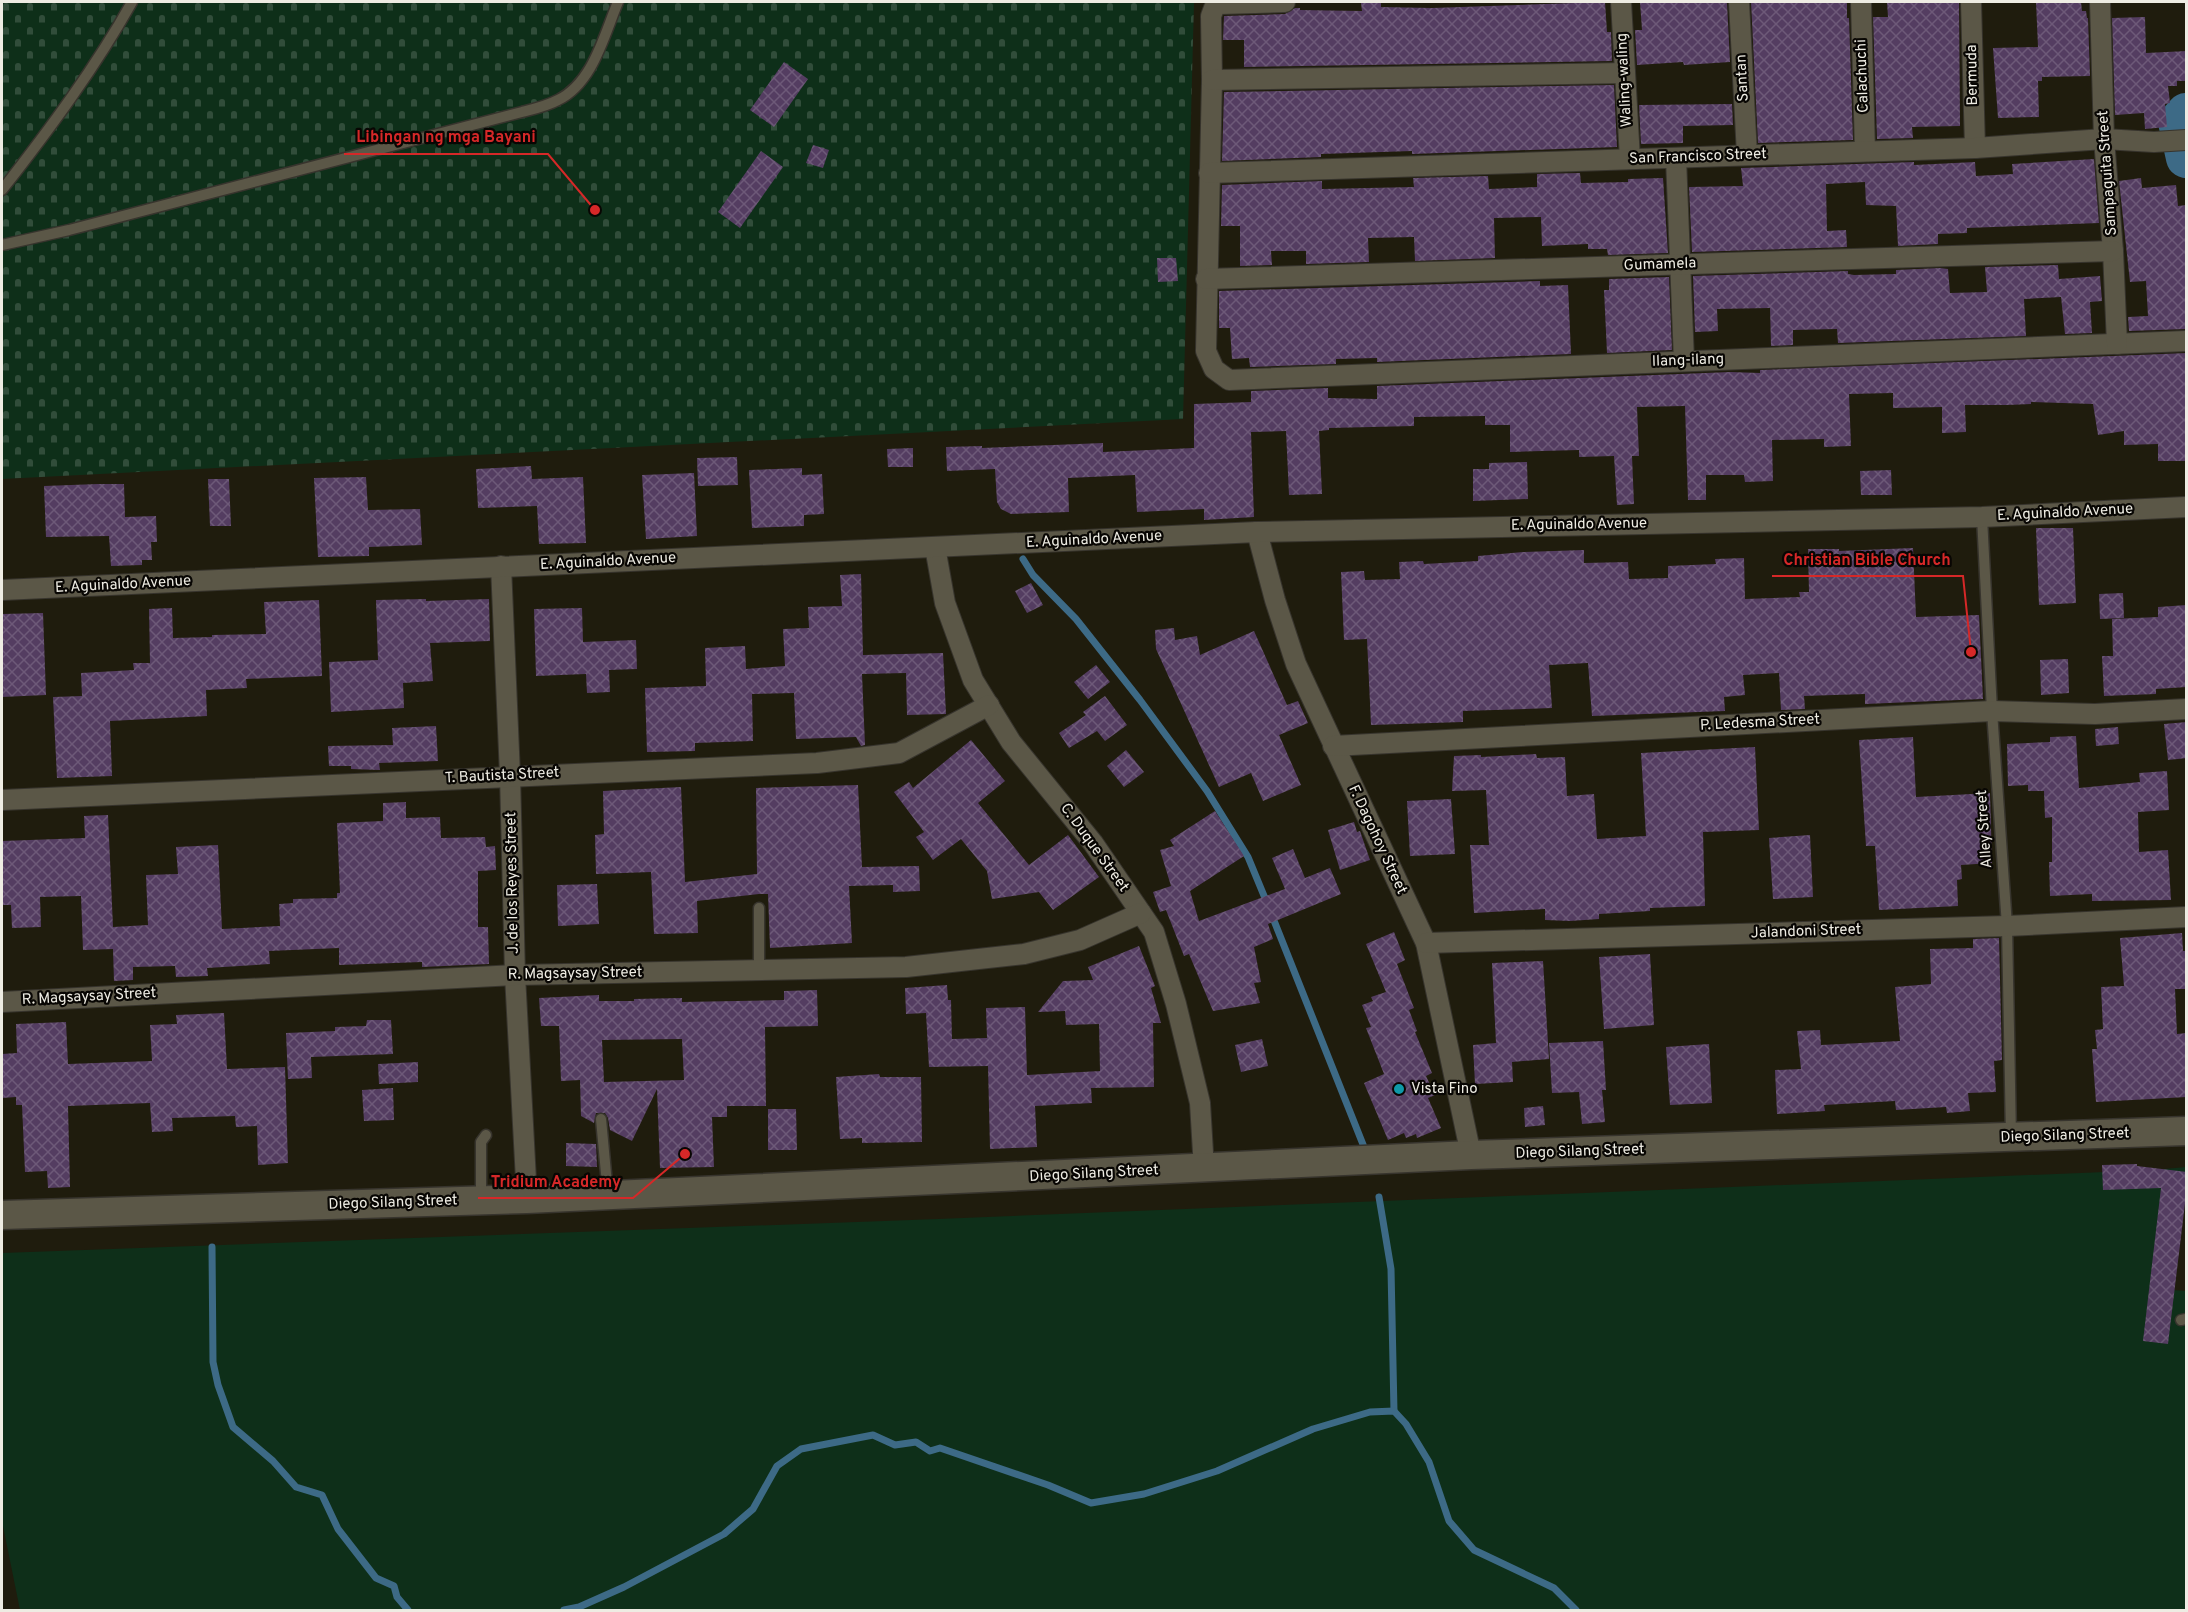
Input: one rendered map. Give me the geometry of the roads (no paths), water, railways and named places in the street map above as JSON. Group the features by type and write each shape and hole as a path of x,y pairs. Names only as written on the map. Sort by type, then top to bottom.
{"street":[{"path":"1206,279 1212,80 1211,16 1214,8 1220,4 1285,2"},
{"name":"Waling-waling","path":"1621,2 1630,159"},
{"name":"Santan","path":"1739,2 1747,155"},
{"name":"Calachuchi","path":"1861,2 1865,151"},
{"name":"Bermuda","path":"1971,2 1975,148"},
{"name":"Sampaguita Street","path":"2100,2 2104,139 2113,251 2117,344"},
{"path":"1212,80 1625,73"},
{"name":"San Francisco Street","path":"1209,173 1975,148 2104,139 2154,142 2187,140"},
{"path":"1676,158 1684,361"},
{"name":"Gumamela","path":"1206,279 2113,251"},
{"name":"Ilang-ilang","path":"1206,279 1206,351 1214,369 1229,380 2187,341"},
{"name":"E. Aguinaldo Avenue","path":"2,590 1257,532 1982,517 2187,507"},
{"name":"F. Dagohoy Street","path":"1257,532 1275,600 1296,664 1426,943 1471,1155"},
{"name":"C. Duque Street","path":"935,547 945,603 973,680 1011,742 1093,843 1154,932 1176,1004 1200,1103 1204,1169"},
{"name":"J. de los Reyes Street","path":"501,566 510,776 515,975 527,1199"},
{"name":"T. Bautista Street","path":"2,800 817,762 899,753 989,705"},
{"name":"P. Ledesma Street","path":"1333,746 1992,711 2096,714 2187,710"},
{"name":"R. Magsaysay Street","path":"2,1002 515,975 906,967 1024,954 1080,940 1141,913"},
{"name":"Jalandoni Street","path":"1426,943 2007,926 2187,917"},
{"name":"Diego Silang Street","path":"2,1215 527,1199 1471,1155 2187,1131"}],"lane":[{"path":"2,190 48,132 132,2"},
{"path":"2,245 511,116 558,100 581,83 599,49 618,2"},
{"name":"Alley Street","path":"1982,517 1992,711 2007,926 2011,1138"},
{"path":"759,908 759,970"},
{"path":"601,1119 608,1195"},
{"path":"481,1200 481,1142 486,1135"}],"waterway":[{"path":"2186,113 2178,122 2186,158"},
{"path":"1023,559 1033,575 1076,619 1140,700 1207,791 1248,857 1267,903"},
{"path":"1271,913 1364,1147"},
{"path":"1379,1197 1391,1269 1394,1411"},
{"path":"212,1247 213,1362 218,1385 233,1427 273,1461 296,1487 322,1495 338,1529 376,1578 394,1586 397,1597 408,1610"},
{"path":"564,1610 579,1607 624,1587 724,1534 753,1509 777,1466 801,1449 873,1435 895,1445 916,1442 930,1451 940,1448 1048,1485 1091,1503 1144,1494 1217,1471 1313,1429 1370,1412 1394,1411 1406,1424 1429,1462 1449,1521 1474,1550 1554,1588 1576,1610"}],"place":[{"name":"Libingan ng mga Bayani","path":"595,210"},
{"name":"Christian Bible Church","path":"1971,652"},
{"name":"Vista Fino","path":"1399,1089"},
{"name":"Tridium Academy","path":"685,1154"}]}
